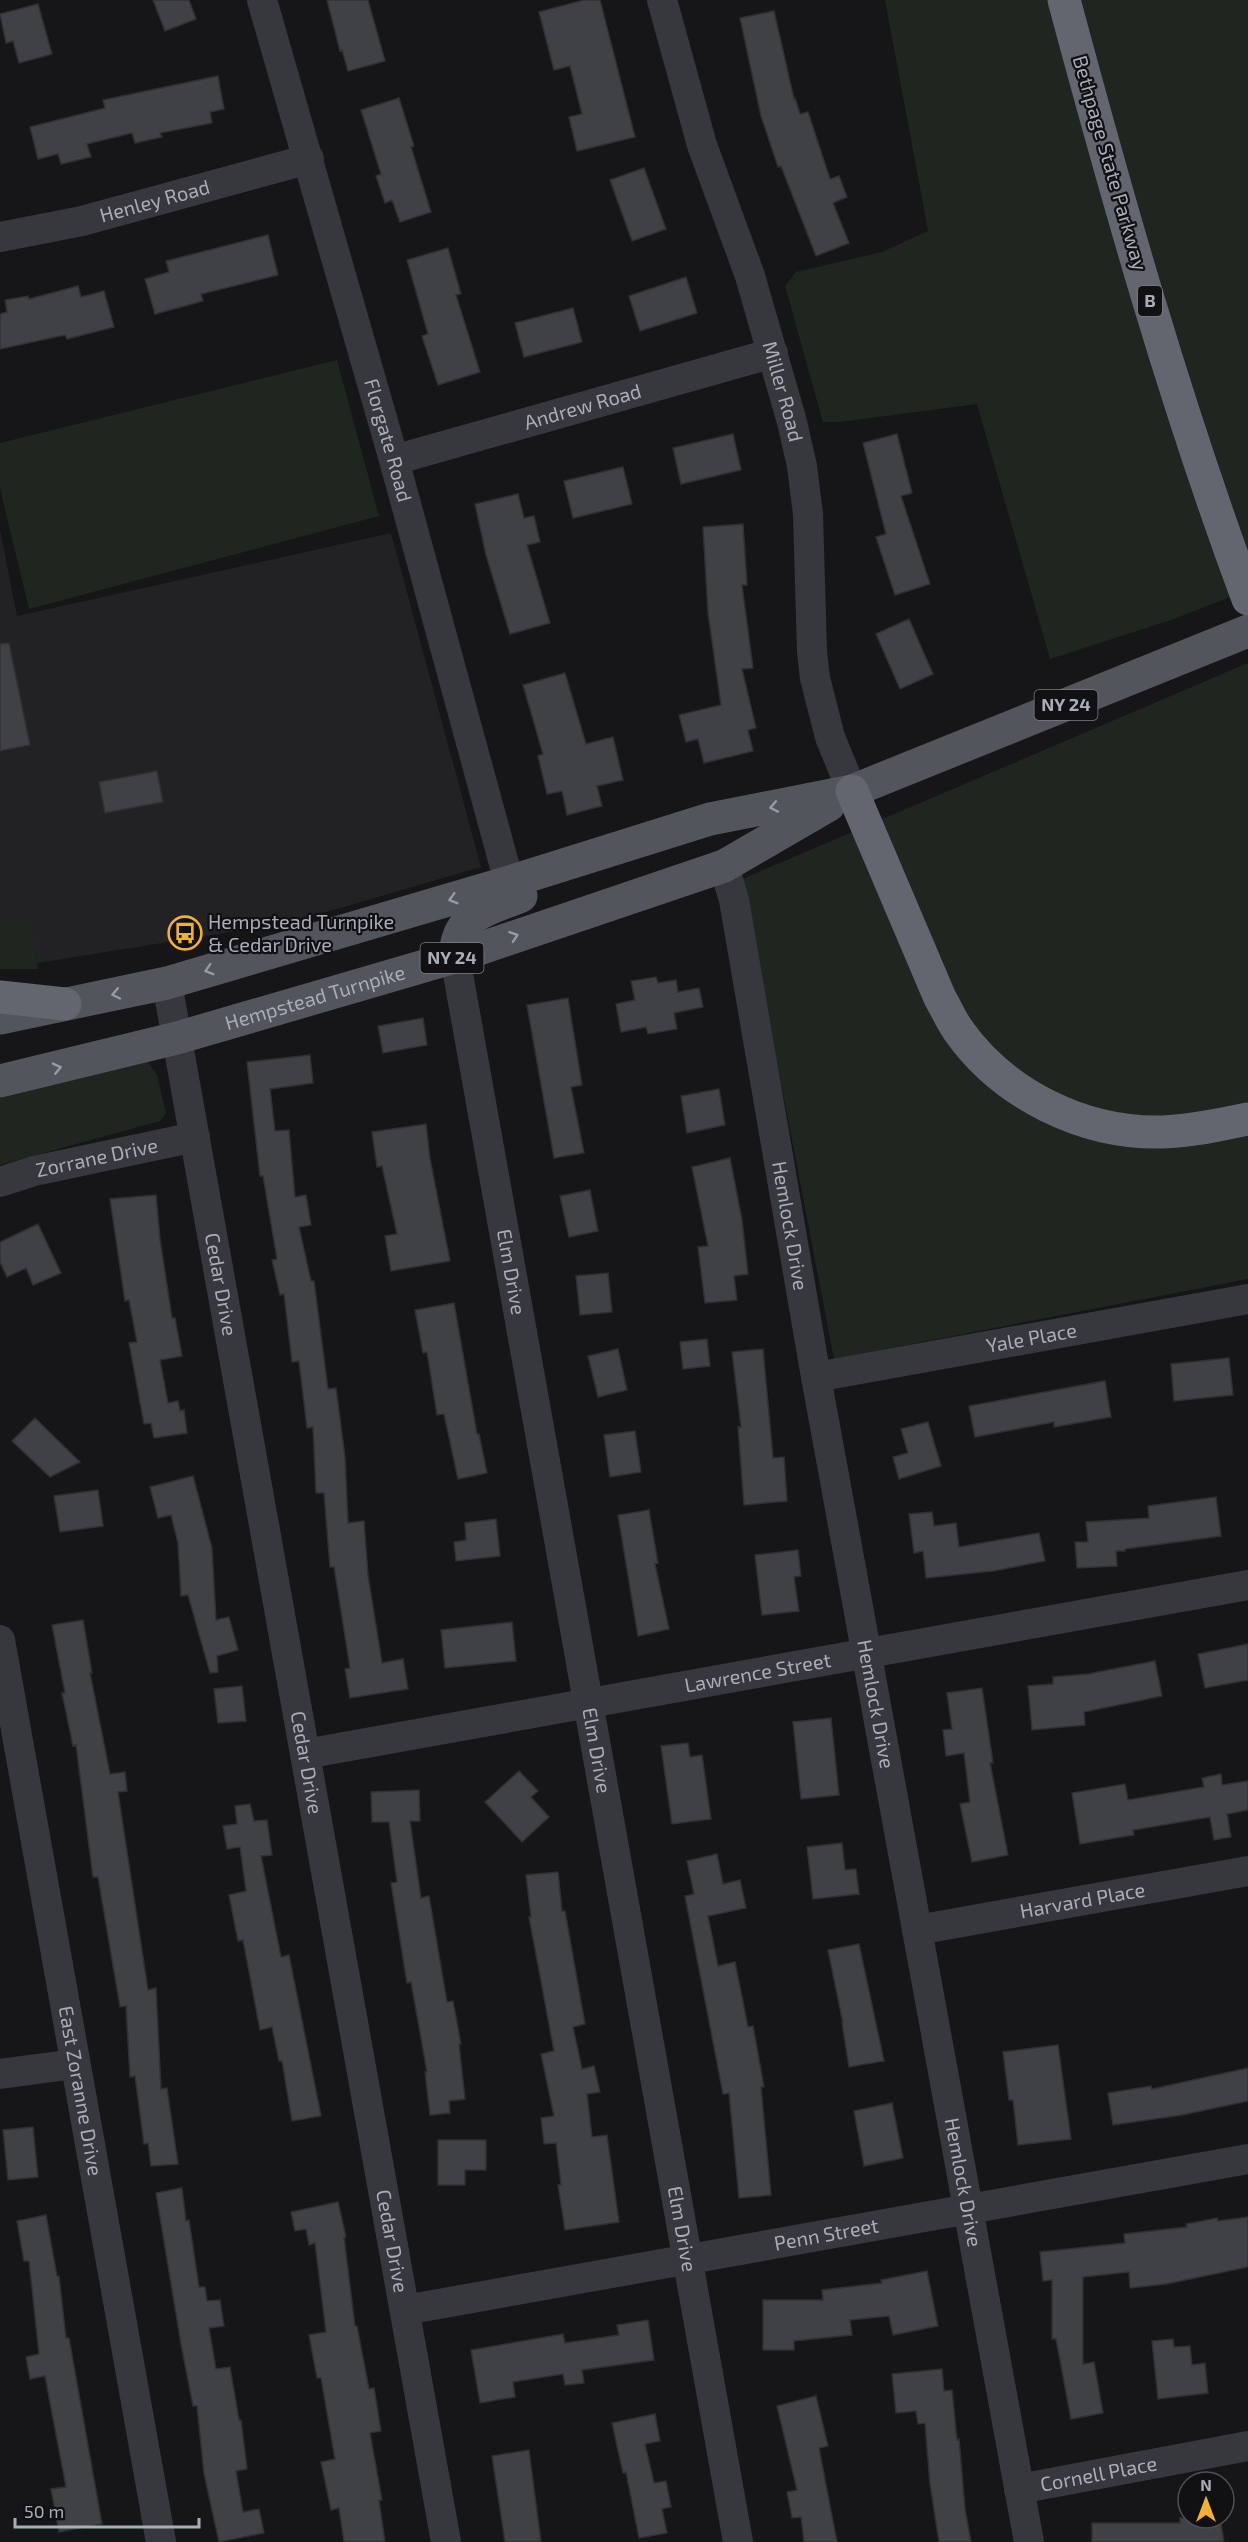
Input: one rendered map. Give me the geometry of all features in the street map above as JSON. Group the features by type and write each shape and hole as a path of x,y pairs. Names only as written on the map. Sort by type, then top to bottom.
{"highway":[{"name":"Bethpage State Parkway","path":"1064,0 1100,133 1176,384 1248,599"},
{"path":"852,791 940,998 958,1029 998,1074 1043,1104 1092,1123 1140,1132 1205,1128 1248,1119"},
{"path":"0,997 65,1004"},
{"path":"1205,1128 1248,1108"}],"main road":[{"name":"Hempstead Turnpike","path":"0,1080 177,1038 455,957 724,866 852,791 1248,631"},
{"name":"Hempstead Turnpike","path":"0,1018 167,983 509,882 710,819 852,791"},
{"path":"455,957 458,934 471,919 640,842"}],"street":[{"name":"Florgate Road","path":"262,0 394,460 509,882"},
{"name":"Miller Road","path":"662,0 702,145 750,276 773,353 802,466 808,514 812,652 815,678 830,737 852,791"},
{"name":"Henley Road","path":"0,237 82,221 309,159"},
{"name":"Andrew Road","path":"394,460 773,353"},
{"name":"Hemlock Drive","path":"724,866 734,900 816,1377 1029,2542"},
{"name":"Elm Drive","path":"455,957 738,2542"},
{"name":"Cedar Drive","path":"167,983 446,2542"},
{"name":"Zorrane Drive","path":"0,1182 34,1171 195,1137"},
{"name":"Yale Place","path":"816,1377 1248,1299"},
{"name":"Lawrence Street","path":"305,1754 1248,1585"},
{"name":"East Zoranne Drive","path":"0,1640 13,1788 75,2064 160,2542"},
{"name":"Harvard Place","path":"917,1930 1248,1870"},
{"path":"0,2074 75,2064"},
{"name":"Penn Street","path":"405,2310 1248,2159"},
{"name":"Cornell Place","path":"1019,2488 1248,2446"}],"shaded area":[{"path":"885,0 1248,0 1248,590 1171,620 1050,659 977,404 840,422 823,422 785,286 796,272 882,252 928,231"},
{"path":"337,360 379,516 29,609 0,488 0,443"},
{"path":"0,530 17,616 391,533 481,867 292,922 38,963 0,966"},
{"path":"1248,663 1248,1279 834,1359 742,879"},
{"path":"30,920 38,969 0,969 0,921"},
{"path":"148,1062 157,1075 166,1113 160,1121 0,1165 0,1091"}],"building":[{"path":"153,0 189,0 196,19 165,31"},
{"path":"327,0 368,0 385,61 348,71 342,50 340,51"},
{"path":"584,0 600,0 635,137 577,151 569,117 582,114 570,66 554,70 539,12"},
{"path":"38,4 52,54 19,63 13,41 6,43 0,14"},
{"path":"774,11 794,99 800,114 808,112 830,179 839,176 847,197 833,203 849,243 816,256 781,166 778,167 761,116 740,18"},
{"path":"218,76 224,109 210,112 212,123 160,133 162,137 135,143 132,133 87,144 91,157 61,164 58,154 38,159 30,127 105,108 103,100"},
{"path":"399,98 431,212 400,222 392,200 385,203 376,176 381,174 361,110"},
{"path":"644,168 666,229 632,241 610,180"},
{"path":"268,235 278,275 201,294 203,301 155,314 145,279 169,272 166,261"},
{"path":"448,248 461,294 456,295 480,372 438,385 422,336 428,334 407,260"},
{"path":"686,277 697,313 640,331 629,296"},
{"path":"78,286 81,297 104,291 114,327 67,339 65,335 0,349 0,314 7,312 5,300 28,296 29,299"},
{"path":"573,308 582,342 524,357 515,323"},
{"path":"733,434 741,470 681,484 673,448"},
{"path":"897,434 912,493 901,496 930,584 895,595 876,537 886,534 863,443"},
{"path":"623,467 632,504 573,518 564,481"},
{"path":"518,494 524,518 534,516 540,542 527,545 550,623 510,634 486,555 475,504"},
{"path":"743,524 747,585 742,585 753,668 742,669 756,728 748,730 753,751 704,763 698,739 686,742 679,715 721,705 708,613 703,527"},
{"path":"909,619 933,674 900,689 876,634"},
{"path":"9,643 30,745 0,751 0,644"},
{"path":"565,673 586,744 613,737 623,780 597,786 602,806 567,815 562,791 547,794 538,756 543,754 523,685"},
{"path":"157,771 163,802 105,813 99,782"},
{"path":"656,977 658,983 676,980 678,992 699,988 703,1007 674,1013 677,1029 648,1034 646,1027 621,1032 616,1004 635,1000 631,981"},
{"path":"568,998 582,1085 571,1087 584,1153 554,1158 527,1005"},
{"path":"423,1018 427,1045 383,1053 378,1026"},
{"path":"310,1055 313,1083 270,1089 275,1131 289,1130 295,1197 306,1195 311,1225 299,1227 311,1281 314,1281 328,1389 336,1388 345,1457 348,1523 364,1521 368,1575 382,1663 403,1659 408,1689 350,1698 345,1669 350,1668 334,1567 330,1567 324,1493 316,1493 313,1427 307,1428 299,1361 292,1362 284,1294 280,1295 272,1260 277,1259 263,1176 260,1176 247,1062"},
{"path":"719,1089 725,1125 687,1133 681,1096"},
{"path":"426,1124 430,1159 450,1261 391,1271 385,1236 397,1234 382,1166 377,1167 372,1132"},
{"path":"730,1158 742,1220 748,1274 734,1276 737,1300 705,1303 698,1247 708,1246 692,1167"},
{"path":"590,1190 598,1231 569,1237 560,1196"},
{"path":"156,1195 172,1318 175,1318 182,1356 160,1360 168,1403 178,1401 180,1411 184,1410 187,1433 154,1438 151,1423 144,1424 129,1343 137,1342 129,1300 125,1301 110,1199"},
{"path":"38,1224 61,1273 33,1285 26,1268 7,1277 0,1262 0,1242"},
{"path":"608,1273 612,1312 580,1315 576,1276"},
{"path":"454,1303 477,1434 479,1434 487,1473 458,1479 444,1414 437,1415 427,1352 423,1353 415,1310"},
{"path":"707,1339 710,1366 683,1369 680,1342"},
{"path":"618,1349 627,1390 598,1397 588,1356"},
{"path":"763,1349 773,1458 784,1457 787,1501 744,1505 738,1427 741,1427 732,1352"},
{"path":"1229,1358 1233,1395 1174,1401 1171,1364"},
{"path":"1105,1381 1111,1417 1054,1427 1054,1422 975,1437 969,1406"},
{"path":"35,1418 80,1462 50,1477 12,1441"},
{"path":"928,1422 941,1466 899,1479 893,1457 908,1453 901,1429"},
{"path":"635,1431 641,1472 610,1477 604,1435"},
{"path":"193,1476 212,1548 216,1620 229,1617 238,1650 217,1656 218,1672 210,1673 188,1595 181,1596 178,1543 171,1515 158,1518 150,1487"},
{"path":"98,1490 103,1526 60,1532 54,1496"},
{"path":"1216,1497 1221,1536 1116,1551 1117,1566 1077,1568 1075,1542 1088,1542 1086,1522 1149,1518 1148,1506"},
{"path":"649,1510 658,1563 655,1564 669,1629 638,1636 618,1515"},
{"path":"932,1512 934,1526 956,1523 959,1547 1039,1533 1045,1561 993,1571 926,1578 923,1551 914,1553 909,1514"},
{"path":"496,1519 500,1556 456,1561 454,1542 466,1540 465,1523"},
{"path":"798,1550 801,1576 794,1577 799,1611 762,1615 755,1555"},
{"path":"83,1620 92,1673 90,1673 110,1774 125,1772 127,1791 118,1792 148,1990 156,1988 161,2089 167,2088 178,2164 151,2166 148,2143 144,2144 135,2076 130,2077 126,2006 120,2007 98,1877 93,1877 76,1745 73,1746 62,1693 65,1693 52,1625"},
{"path":"512,1622 516,1661 445,1668 441,1630"},
{"path":"1248,1644 1248,1680 1205,1688 1198,1654"},
{"path":"1155,1661 1162,1696 1084,1712 1085,1725 1032,1730 1028,1686 1053,1684 1053,1677 1088,1674"},
{"path":"242,1686 246,1721 218,1723 214,1689"},
{"path":"982,1688 993,1763 990,1763 1008,1855 972,1862 960,1804 970,1802 964,1753 946,1756 943,1730 952,1729 947,1693"},
{"path":"831,1718 839,1795 801,1799 793,1722"},
{"path":"688,1743 690,1757 702,1755 711,1819 672,1824 661,1746"},
{"path":"519,1771 538,1791 531,1797 549,1817 522,1842 485,1802"},
{"path":"1221,1774 1222,1785 1248,1781 1248,1810 1227,1814 1231,1837 1214,1840 1210,1817 1133,1830 1134,1835 1080,1844 1072,1793 1125,1784 1128,1800 1204,1787 1202,1778"},
{"path":"419,1790 420,1821 410,1821 421,1898 429,1896 447,2002 453,2001 461,2044 459,2044 465,2099 449,2101 450,2113 430,2115 425,2072 427,2072 411,1982 407,1983 391,1883 397,1882 389,1822 372,1822 371,1792"},
{"path":"250,1804 254,1821 267,1820 272,1855 261,1856 281,1957 289,1955 321,2116 292,2121 282,2061 279,2061 272,2027 260,2030 243,1940 238,1941 229,1895 246,1891 240,1847 227,1849 223,1826 237,1824 235,1806"},
{"path":"842,1843 845,1870 856,1869 859,1894 813,1899 807,1847"},
{"path":"717,1854 723,1884 740,1880 746,1908 708,1916 718,1966 735,1962 748,2027 753,2026 764,2087 761,2087 771,2195 739,2198 729,2093 723,2094 685,1896 694,1894 687,1861"},
{"path":"558,1872 562,1911 565,1911 585,2024 573,2027 582,2069 594,2066 600,2092 587,2094 592,2137 607,2135 619,2222 565,2230 558,2185 561,2185 556,2143 544,2144 541,2118 554,2116 541,2054 554,2051 529,1917 531,1917 526,1875"},
{"path":"859,1944 884,2061 849,2067 843,2023 828,1950"},
{"path":"1058,2045 1071,2139 1018,2145 1013,2100 1009,2100 1003,2052"},
{"path":"1248,2068 1248,2101 1182,2115 1113,2125 1108,2093 1151,2086 1152,2089"},
{"path":"892,2103 903,2158 864,2166 854,2111"},
{"path":"33,2127 38,2177 8,2180 3,2130"},
{"path":"438,2140 486,2140 486,2170 465,2170 465,2185 438,2185"},
{"path":"182,2188 199,2287 205,2287 207,2301 220,2300 224,2326 209,2328 216,2369 230,2367 239,2420 241,2420 247,2469 236,2471 243,2512 259,2509 264,2533 219,2542 204,2474 197,2406 193,2406 181,2344 156,2193"},
{"path":"338,2202 346,2237 344,2237 355,2326 357,2326 369,2389 374,2388 381,2431 370,2433 382,2500 379,2500 385,2542 344,2542 339,2508 331,2510 321,2462 335,2459 321,2378 317,2378 309,2335 326,2332 315,2243 309,2245 306,2229 295,2231 291,2212"},
{"path":"46,2215 57,2276 59,2276 66,2338 69,2338 102,2524 59,2532 51,2489 66,2487 45,2376 30,2379 26,2357 39,2354 29,2261 24,2261 17,2221"},
{"path":"1248,2217 1248,2267 1166,2284 1130,2288 1129,2272 1083,2277 1083,2364 1094,2362 1103,2413 1071,2419 1056,2339 1052,2339 1052,2280 1043,2281 1040,2252 1125,2243 1124,2234 1187,2227 1186,2224 1217,2218 1218,2221"},
{"path":"927,2271 938,2326 893,2335 889,2316 850,2320 852,2335 794,2341 794,2350 763,2350 763,2300 823,2300 822,2290 882,2283 881,2280"},
{"path":"648,2320 654,2360 582,2370 584,2383 565,2385 563,2374 513,2382 515,2397 480,2403 471,2350 563,2334 565,2343 619,2335 617,2325"},
{"path":"1173,2339 1174,2347 1190,2346 1192,2365 1205,2363 1208,2393 1158,2399 1152,2341"},
{"path":"942,2369 944,2391 952,2390 965,2509 971,2542 939,2542 930,2484 925,2423 918,2424 916,2411 896,2413 892,2374"},
{"path":"816,2396 828,2446 819,2448 837,2542 804,2542 801,2517 792,2518 787,2492 797,2490 777,2406"},
{"path":"655,2414 660,2441 645,2444 654,2483 666,2481 671,2507 662,2509 667,2533 639,2538 626,2472 623,2473 612,2423"},
{"path":"529,2450 541,2542 505,2542 492,2456"},
{"path":"1092,2523 1176,2523 1176,2530 1222,2530 1224,2542 1092,2542"}],"place":[{"name":"Hempstead Turnpike & Cedar Drive","path":"185,933"}]}
